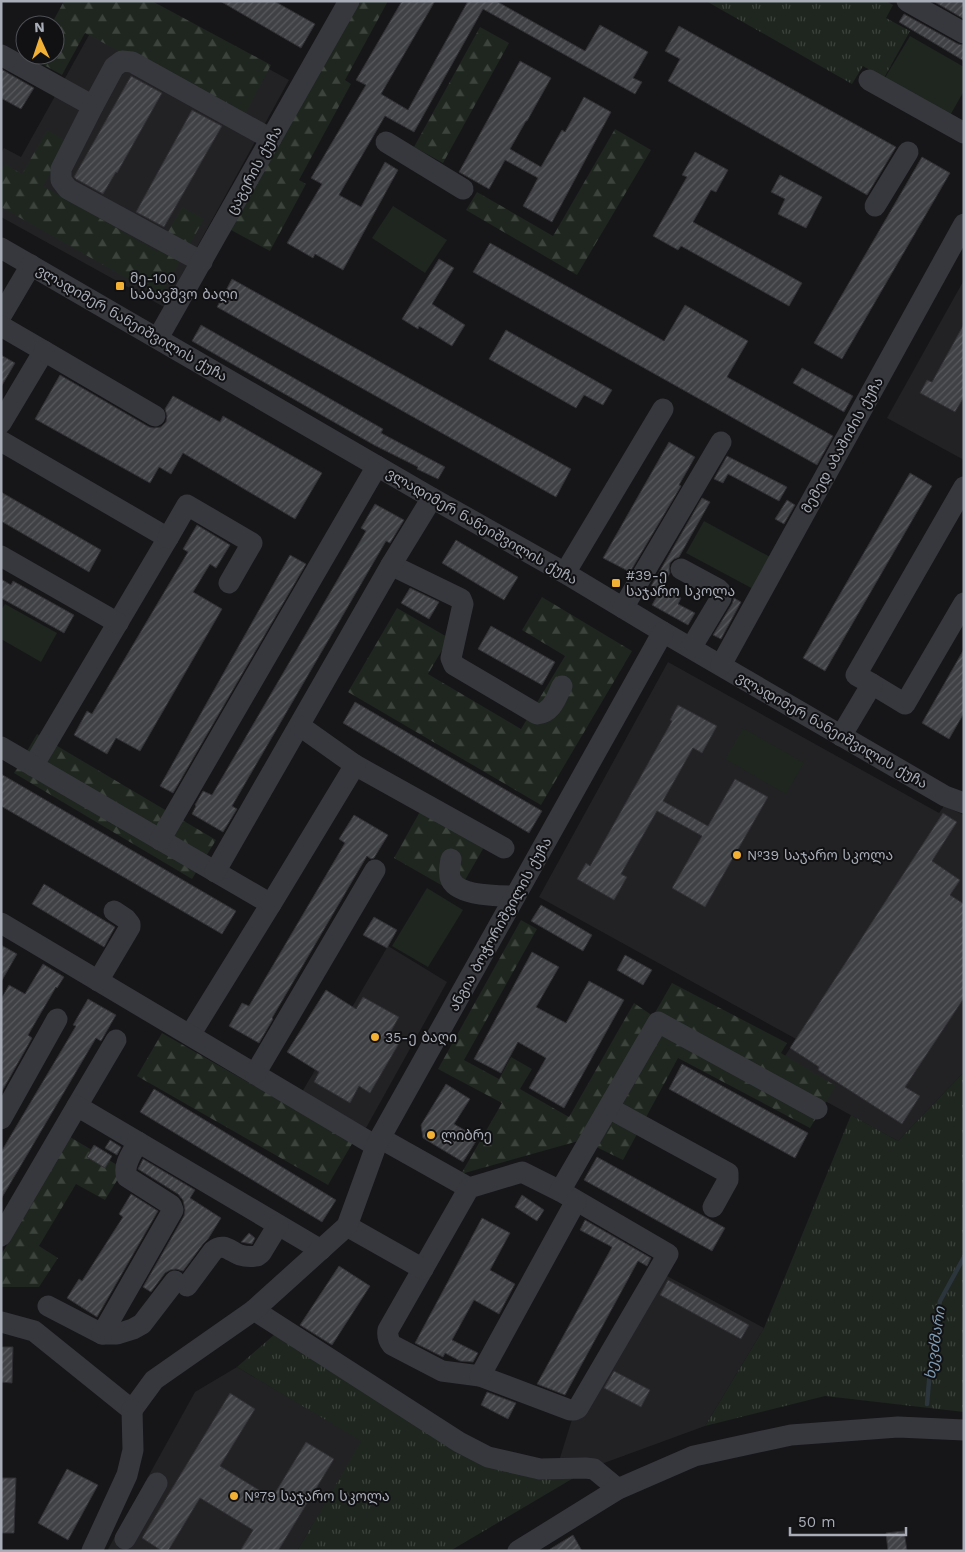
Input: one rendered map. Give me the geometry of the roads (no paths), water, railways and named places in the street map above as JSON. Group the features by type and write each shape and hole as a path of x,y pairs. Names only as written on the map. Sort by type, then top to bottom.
{"street":[{"path":"907,1 964,33"},
{"name":"ცაგერის ქუჩა","path":"158,338 347,2"},
{"path":"1,55 93,106"},
{"path":"202,262 68,189 61,180 61,169 114,67 122,61 132,62 271,140"},
{"path":"869,80 964,134"},
{"path":"386,142 462,189"},
{"path":"876,206 908,152"},
{"name":"მემედ აბაშიძის ქუჩა","path":"721,666 964,224"},
{"name":"ვლადიმერ ნანეიშვილის ქუჩა","path":"1,248 945,796 964,803"},
{"path":"1,316 31,265"},
{"path":"1,326 155,416"},
{"path":"1,424 44,351"},
{"path":"565,574 663,409"},
{"path":"1,441 168,538"},
{"path":"623,608 721,442"},
{"path":"160,840 377,466"},
{"path":"964,487 856,675 905,704 964,603"},
{"path":"215,872 391,565 432,498"},
{"path":"34,766 188,505 252,543 229,583"},
{"path":"1,556 118,623"},
{"path":"391,565 461,599 463,604 450,658 454,666 538,714 544,714 550,710 562,686"},
{"path":"682,569 721,592 721,598 691,648"},
{"name":"ანგია ბოჭორიშვილის ქუჩა","path":"132,1410 154,1380 254,1310 347,1226 378,1142 663,632"},
{"path":"842,736 872,684"},
{"path":"300,726 355,765 504,848"},
{"path":"1,747 271,904"},
{"path":"190,1035 355,765"},
{"path":"451,859 449,870 451,880 457,886 484,895 515,896"},
{"path":"256,1074 375,870"},
{"path":"98,981 130,927 126,919 114,912"},
{"path":"1,923 256,1074 378,1142 469,1188"},
{"path":"1,1119 57,1019"},
{"path":"480,1376 609,1108 658,1022 817,1109"},
{"path":"1,1236 116,1040"},
{"path":"77,1106 321,1250"},
{"path":"609,1108 728,1172 728,1180 713,1207"},
{"path":"102,1334 174,1210 171,1205 127,1177 125,1173 126,1166 138,1142"},
{"path":"522,1172 568,1196 668,1254 578,1408 574,1410 480,1376 442,1372 405,1353 392,1345 388,1340 388,1330 469,1188 522,1172"},
{"path":"48,1306 102,1334 117,1334 133,1329 142,1324 216,1247 221,1246 245,1256 257,1256 261,1253 278,1225"},
{"path":"347,1226 423,1269"},
{"path":"254,1310 459,1442 488,1456 540,1468 594,1469 618,1489"},
{"path":"1,1322 34,1331 132,1410 133,1450 127,1475 92,1551"},
{"path":"518,1551 618,1489 694,1456 791,1435 898,1427 964,1430"},
{"path":"104,1526 124,1545 157,1483"}],"waterway":[{"name":"ხევძმარი","path":"927,1404 931,1359 940,1301 964,1257"}],"place":[{"name":"მე-100 საბავშვო ბაღი","path":"120,286"},
{"name":"#39-ე საჯარო სკოლა","path":"616,583"},
{"name":"№39 საჯარო სკოლა","path":"737,855"},
{"name":"35-ე ბაღი","path":"375,1037"},
{"name":"ლიბრე","path":"431,1135"},
{"name":"№79 საჯარო სკოლა","path":"234,1496"}]}
